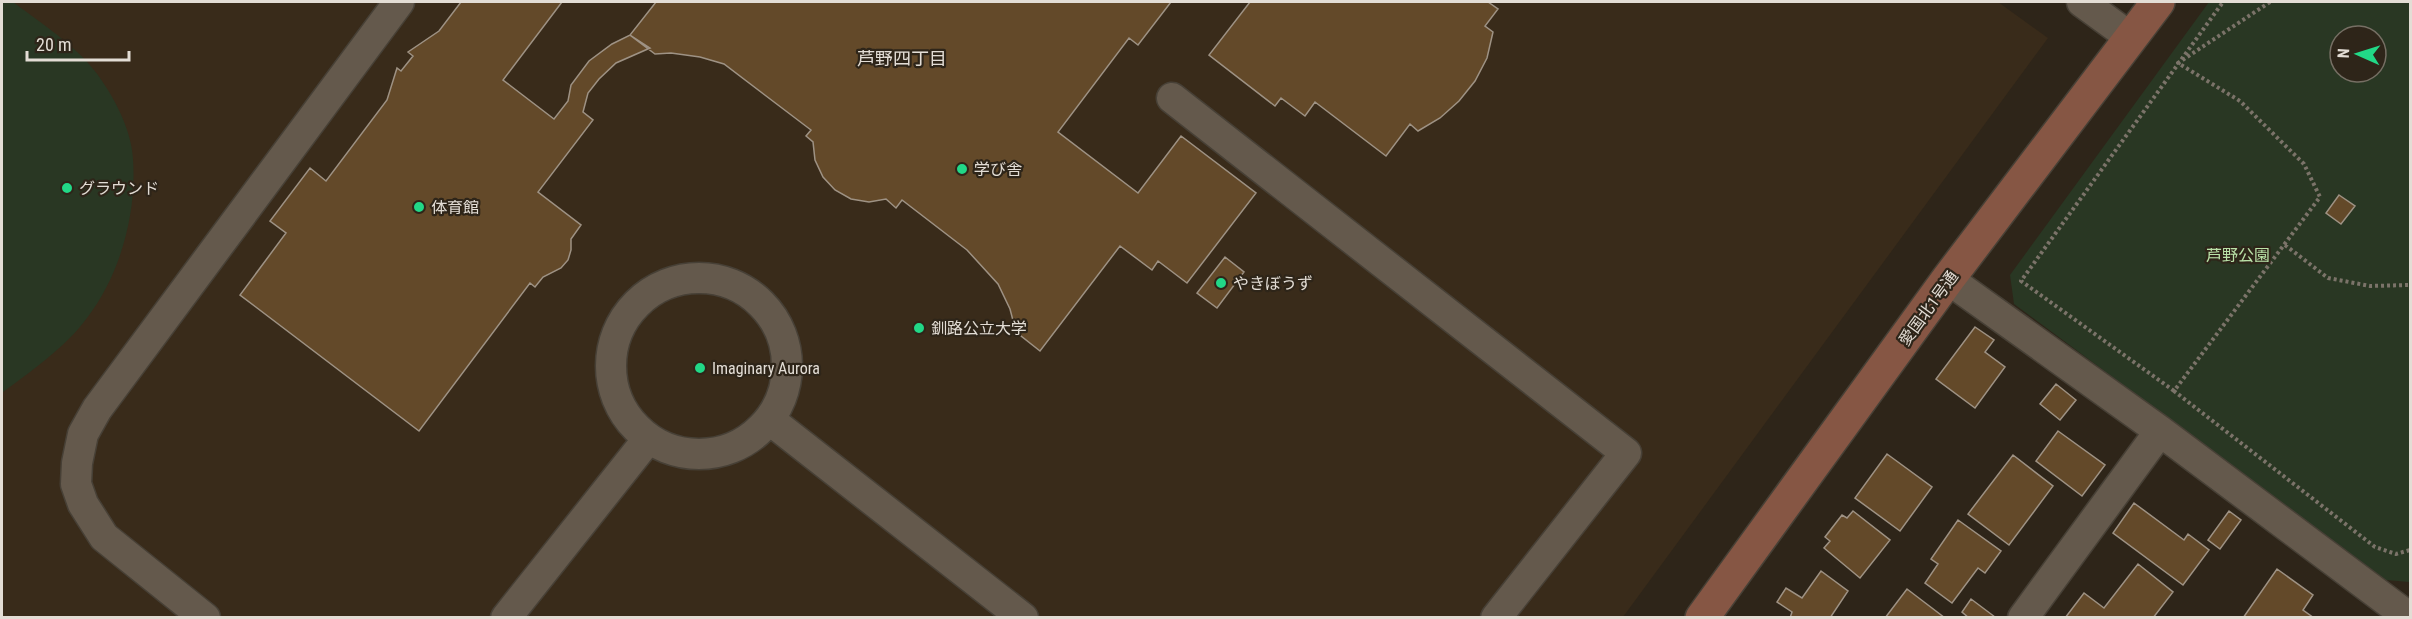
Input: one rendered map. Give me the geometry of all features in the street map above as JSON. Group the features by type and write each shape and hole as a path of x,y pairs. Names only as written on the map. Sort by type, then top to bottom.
{"street":[{"path":"205,618 104,537 83,504 76,484 77,463 83,435 98,409 399,2"},
{"path":"2082,2 2130,37"},
{"name":"愛国北1号通","path":"1702,618 1948,279 2158,2"},
{"path":"1172,98 1626,453 1496,618"},
{"path":"693,278 723,281 753,296 773,317 787,355 786,387 770,420 740,446 711,454 674,452 648,439 622,409 611,373 616,337 635,306 663,286 693,278"},
{"path":"1948,279 2160,431 2410,618"},
{"path":"770,420 1023,618"},
{"path":"2023,618 2160,431"},
{"path":"506,618 648,439"}],"path":[{"path":"2223,2 2021,281 2174,391 2375,547 2396,554 2410,550"},
{"path":"2178,63 2270,2"},
{"path":"2174,391 2320,197 2304,164 2240,101 2178,63"},
{"path":"2285,244 2328,278 2370,286 2410,285"}],"shaded area":[{"name":"釧路公立大学","path":"2,2 1998,2 2048,38 1623,617 2,618"}],"green space":[{"name":"グラウンド","path":"2,2 13,2 51,30 76,51 97,74 116,103 124,122 132,150 134,180 124,243 109,283 99,301 69,339 2,393"},
{"name":"芦野公園","path":"2209,2 2410,2 2409,582 2386,580 2014,304 2010,275"}],"building":[{"name":"体育館","path":"461,2 562,2 503,80 554,119 568,101 571,85 589,61 612,44 630,35 650,48 616,63 588,93 583,112 593,120 538,192 581,225 571,239 568,260 561,268 543,277 535,287 530,283 419,431 240,295 286,233 270,221 310,168 326,181 387,100 397,68 401,71 413,56 408,52 439,31"},
{"name":"学び舎","path":"656,2 1171,2 1138,45 1129,38 1058,132 1138,193 1181,136 1256,193 1187,283 1158,261 1152,270 1120,246 1040,351 1016,332 1010,309 998,284 967,250 902,200 896,208 886,199 869,202 851,199 835,190 823,177 815,160 813,142 806,136 811,130 724,64 700,57 671,53 655,54 630,35"},
{"path":"1250,2 1488,2 1498,9 1485,26 1493,32 1487,58 1475,81 1459,101 1440,118 1418,131 1410,124 1386,156 1315,102 1305,116 1281,98 1275,106 1209,55"},
{"path":"2339,195 2355,206 2341,224 2326,213"},
{"name":"やきぼうず","path":"1225,257 1244,272 1217,308 1197,293"},
{"path":"1975,327 1994,340 1985,352 2005,367 1975,408 1936,379"},
{"path":"2056,384 2076,400 2060,420 2040,404"},
{"path":"2058,431 2105,465 2082,496 2036,461"},
{"path":"1887,454 1932,487 1900,531 1855,498"},
{"path":"2013,455 2053,486 2009,545 1968,514"},
{"path":"2134,503 2184,540 2188,534 2209,550 2183,585 2113,533"},
{"path":"1853,511 1890,540 1860,578 1824,548 1830,541 1825,537 1842,515 1847,518"},
{"path":"2229,511 2241,520 2220,549 2208,540"},
{"path":"1958,520 2001,551 1985,573 1978,568 1952,603 1925,583 1938,564 1931,559"},
{"path":"2138,564 2173,592 2153,618 2065,618 2084,593 2104,608"},
{"path":"2277,569 2313,595 2303,610 2314,618 2243,618"},
{"path":"1821,571 1848,591 1830,618 1790,618 1792,612 1777,602 1786,588 1802,598"},
{"path":"1907,589 1945,618 1885,618"},
{"path":"1971,599 1995,618 1969,618 1962,612"}],"place":[{"name":"学び舎","path":"962,169"},
{"name":"グラウンド","path":"67,188"},
{"name":"体育館","path":"419,207"},
{"name":"やきぼうず","path":"1221,283"},
{"name":"釧路公立大学","path":"919,328"},
{"name":"Imaginary Aurora","path":"700,368"}],"district":[{"name":"芦野四丁目","path":"902,59"}]}
